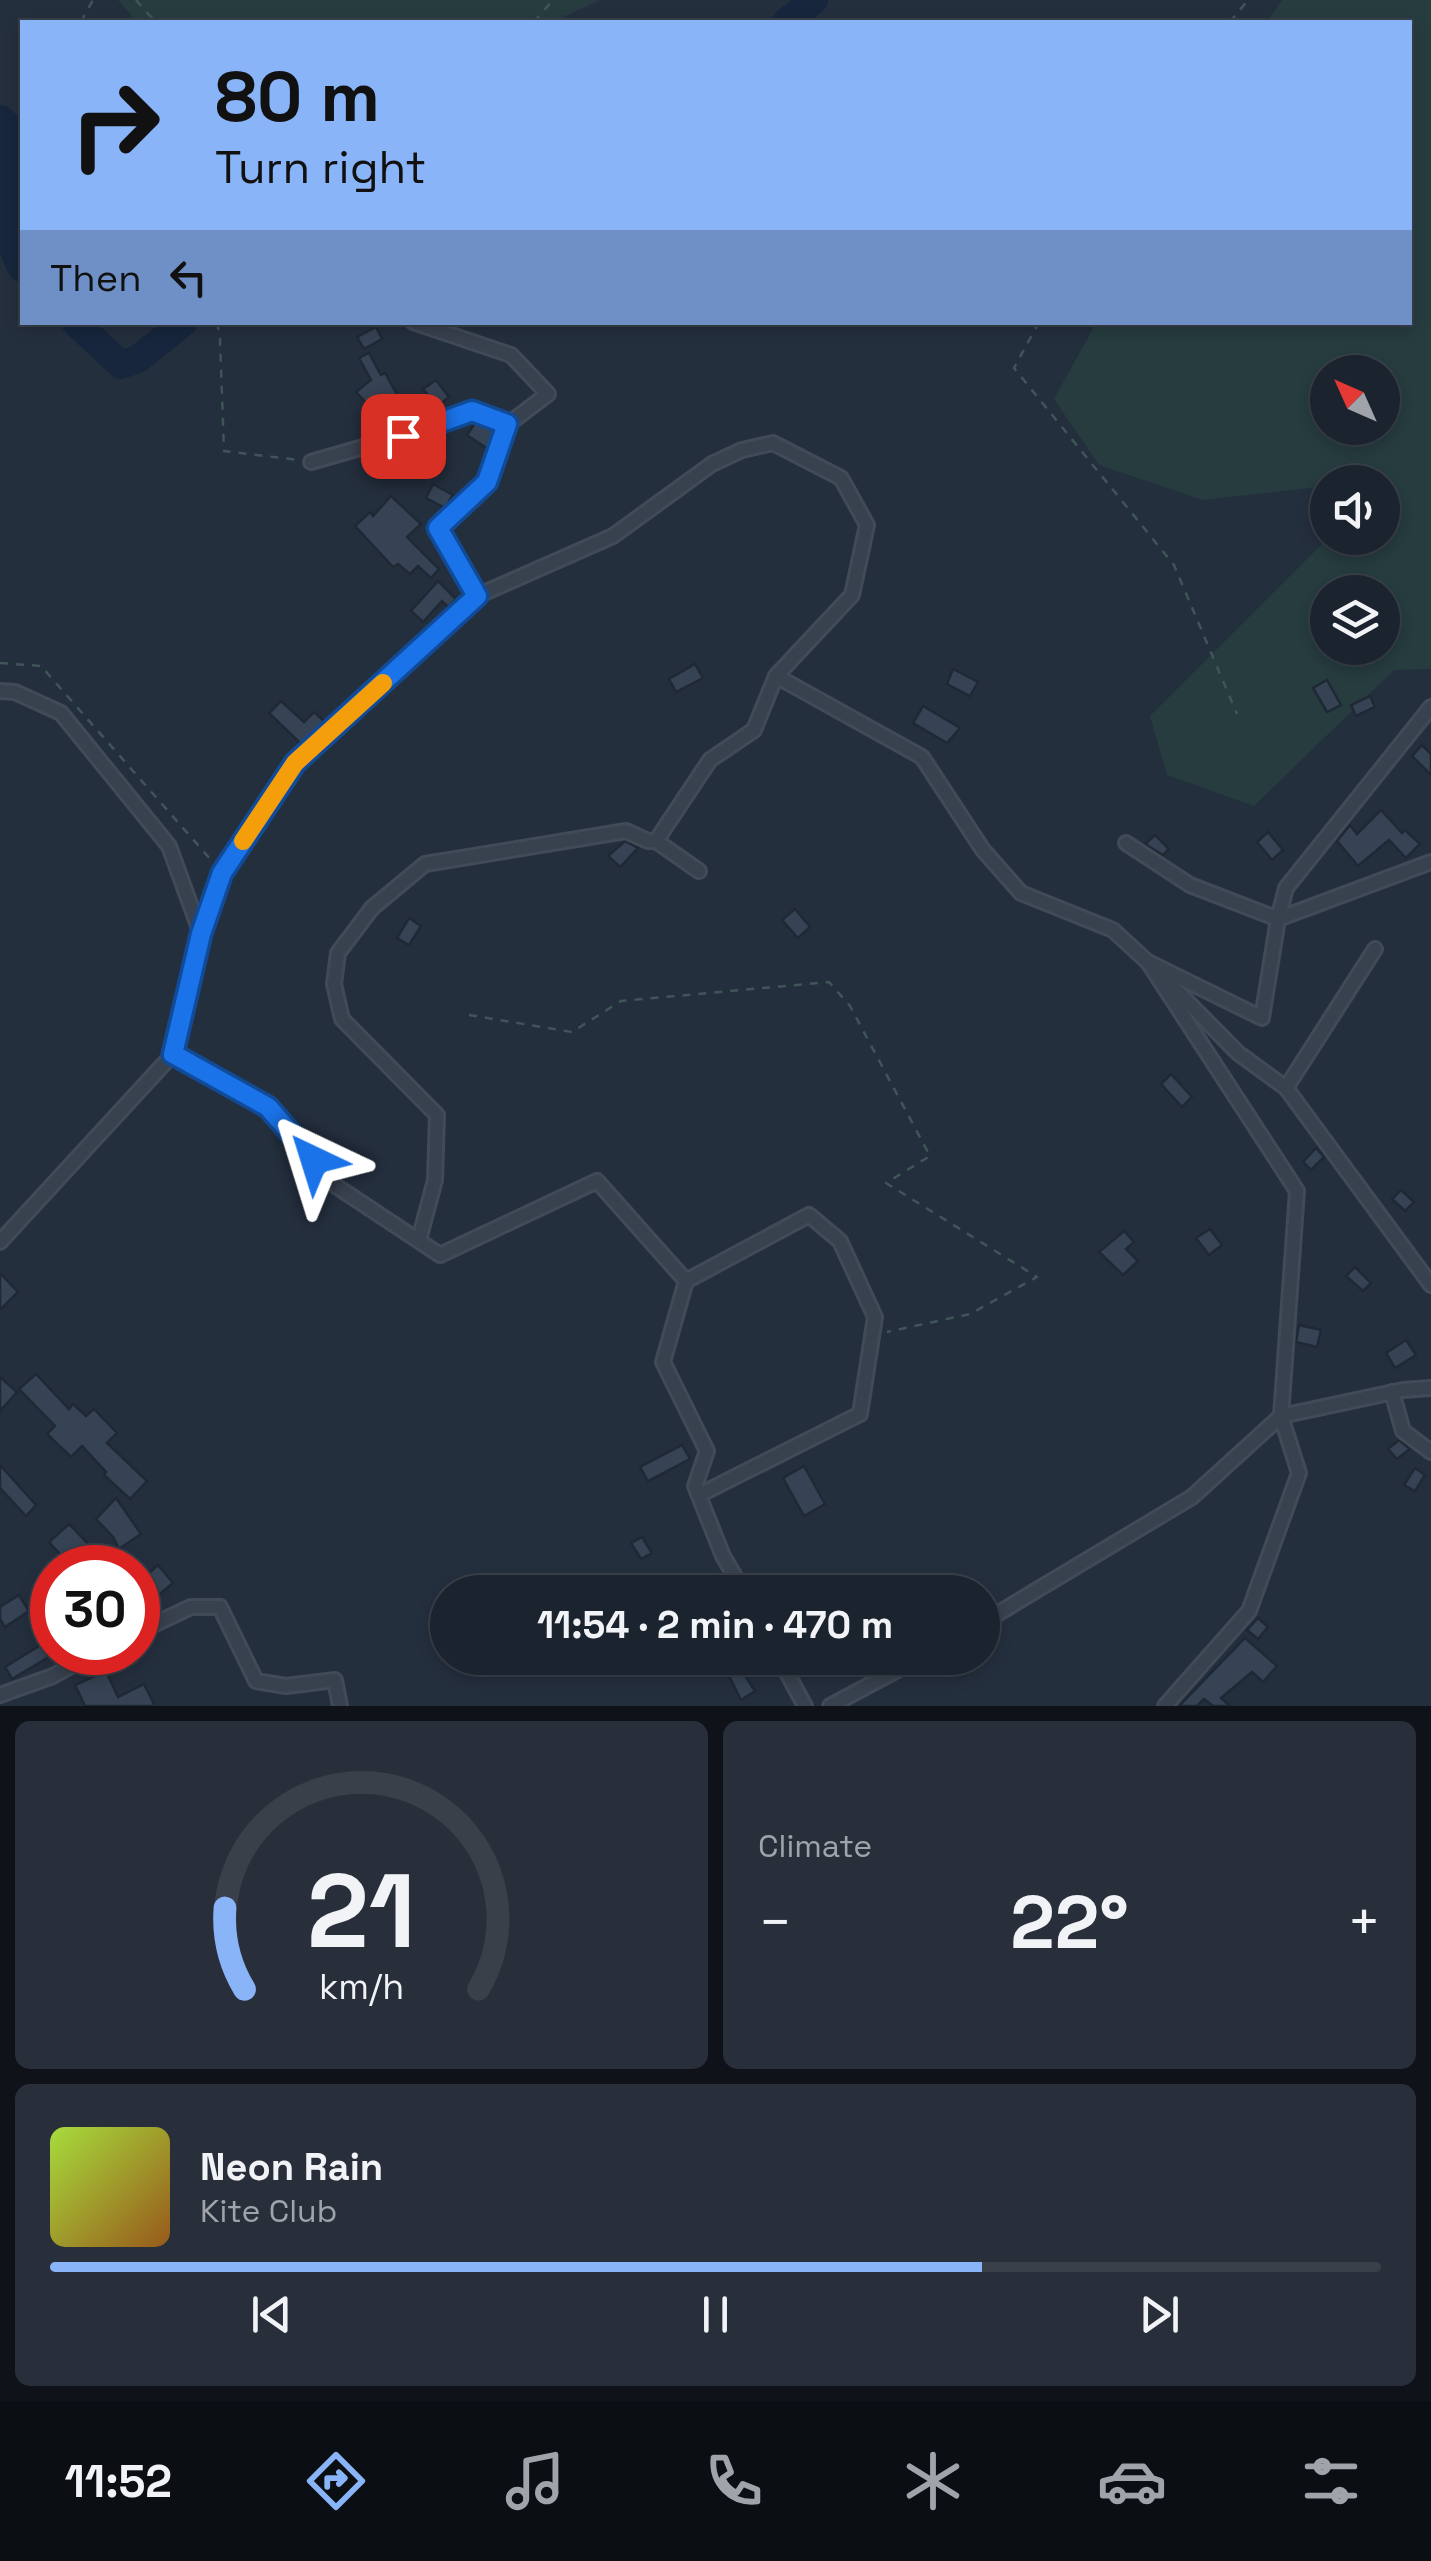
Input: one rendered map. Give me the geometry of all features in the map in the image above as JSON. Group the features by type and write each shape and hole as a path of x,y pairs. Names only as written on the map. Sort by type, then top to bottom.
{"street":[{"path":"421,325 511,355 548,394 507,424 487,482 438,528 477,596"},
{"path":"311,462 434,427 472,411 507,424"},
{"path":"0,1242 173,1054 201,934 222,873 295,763 477,596 613,536 712,464 742,450 773,443 841,478 867,524 852,596 776,676 754,730 710,760 656,841"},
{"path":"776,676 922,757 983,850 1021,893 1113,930 1238,1052 1286,1088 1431,1285"},
{"path":"0,691 15,692 61,713 169,846 201,934"},
{"path":"1148,962 1262,1018 1286,888 1431,707"},
{"path":"419,1240 435,1180 437,1115 342,1018 334,984 338,953 372,908 426,864 626,831 656,841 699,871"},
{"path":"1126,843 1190,885 1278,919 1431,862"},
{"path":"1286,1088 1375,950"},
{"path":"1148,962 1297,1191 1282,1416 1299,1473 1250,1611 1165,1706"},
{"path":"173,1054 268,1107 336,1186 440,1254 596,1181 686,1281"},
{"path":"699,1495 860,1414 875,1317 840,1241 810,1215 686,1281 664,1362 708,1452 695,1486 735,1575"},
{"path":"1000,1613 1192,1497 1282,1416 1392,1392 1431,1388"},
{"path":"1392,1392 1403,1431 1431,1452"},
{"path":"160,1622 191,1607 220,1607 256,1681 286,1686 334,1680 340,1706"},
{"path":"0,1695 54,1675"},
{"path":"789,1675 806,1706"},
{"path":"830,1706 888,1675"}],"path":[{"path":"136,0 158,20"},
{"path":"536,20 553,0"},
{"path":"1232,20 1248,0"},
{"path":"217,325 224,451 311,462"},
{"path":"1036,325 1014,368 1174,565 1237,714"},
{"path":"0,663 41,666 222,873"},
{"path":"469,1015 572,1032 621,1001 830,982 850,1006 930,1156 886,1183 1036,1277 970,1314 872,1335"}],"green space":[{"path":"118,0 600,0 557,20 135,20"},
{"path":"1282,0 1431,0 1431,669 1394,670 1254,806 1167,775 1150,716 1311,555 1400,555 1400,465 1310,465 1310,488 1203,500 1099,465 1054,399 1095,325 1412,325 1412,20 1268,20"}],"building":[{"path":"376,327 382,339 364,349 357,337"},
{"path":"369,353 400,400 383,409 378,398 369,406 356,392 371,380 359,358"},
{"path":"436,380 449,397 437,407 423,389"},
{"path":"475,423 494,431 488,449 467,435"},
{"path":"433,484 453,495 445,508 426,498"},
{"path":"391,496 421,524 407,537 439,569 431,578 418,566 410,574 398,564 393,567 355,526 370,512 373,516"},
{"path":"438,581 456,599 448,607 442,601 423,622 411,611"},
{"path":"695,664 703,678 676,692 669,679"},
{"path":"953,669 978,682 970,696 947,684"},
{"path":"1327,680 1341,705 1327,712 1313,688"},
{"path":"1370,696 1375,707 1356,716 1351,705"},
{"path":"281,701 304,722 314,712 324,721 301,744 269,713"},
{"path":"923,706 960,728 947,743 913,723"},
{"path":"1422,745 1431,754 1431,775 1412,756"},
{"path":"1381,810 1402,833 1405,830 1420,844 1406,858 1389,840 1358,866 1337,841 1350,825 1357,834"},
{"path":"1268,832 1283,850 1272,860 1257,842"},
{"path":"1155,835 1169,849 1163,855 1145,844"},
{"path":"625,841 638,848 620,867 608,856"},
{"path":"795,909 810,927 798,938 782,920"},
{"path":"409,918 421,926 409,945 397,938"},
{"path":"1171,1074 1192,1097 1182,1107 1161,1084"},
{"path":"1316,1148 1324,1157 1311,1170 1303,1162"},
{"path":"1401,1190 1414,1202 1405,1211 1392,1199"},
{"path":"1210,1229 1222,1245 1209,1255 1196,1238"},
{"path":"1124,1231 1134,1242 1126,1249 1138,1261 1123,1275 1099,1252"},
{"path":"1355,1267 1371,1283 1363,1291 1346,1276"},
{"path":"0,1273 18,1292 0,1310"},
{"path":"1299,1325 1321,1330 1317,1347 1296,1342"},
{"path":"1406,1340 1416,1355 1395,1368 1386,1353"},
{"path":"36,1374 69,1409 73,1404 86,1416 94,1409 117,1433 107,1443 147,1481 130,1499 104,1475 106,1472 82,1446 71,1457 47,1434 55,1426 19,1389"},
{"path":"0,1377 17,1392 0,1411"},
{"path":"1399,1440 1410,1449 1397,1459 1388,1449"},
{"path":"682,1445 690,1459 648,1481 640,1467"},
{"path":"0,1465 36,1505 26,1516 0,1488"},
{"path":"804,1466 825,1504 804,1516 783,1478"},
{"path":"1415,1468 1425,1475 1415,1491 1404,1485"},
{"path":"116,1498 141,1534 125,1545 117,1545 96,1519"},
{"path":"69,1524 89,1545 52,1545 49,1542"},
{"path":"642,1537 652,1553 641,1559 631,1543"},
{"path":"160,1567 173,1583 160,1594"},
{"path":"19,1595 29,1611 5,1627 0,1607"},
{"path":"1258,1618 1268,1627 1258,1639 1247,1630"},
{"path":"1245,1638 1277,1666 1263,1682 1252,1672 1221,1698 1230,1706 1213,1706 1204,1699 1197,1706 1179,1706"},
{"path":"30,1652 30,1668 12,1679 5,1667"},
{"path":"97,1675 108,1675 118,1697 144,1684 155,1706 85,1706 75,1685"},
{"path":"728,1675 745,1675 755,1691 741,1700"}],"waterway":[{"path":"789,20 814,0"},
{"path":"0,119 12,129 8,219 20,264"},
{"path":"78,325 121,365 138,359 180,325"}],"slow traffic":[{"path":"243,841 295,763 383,683"}],"route":[{"path":"314,1160 268,1107 173,1054 201,934 222,873 295,763 477,596 438,528 487,482 507,424 472,411 403,436"}]}
